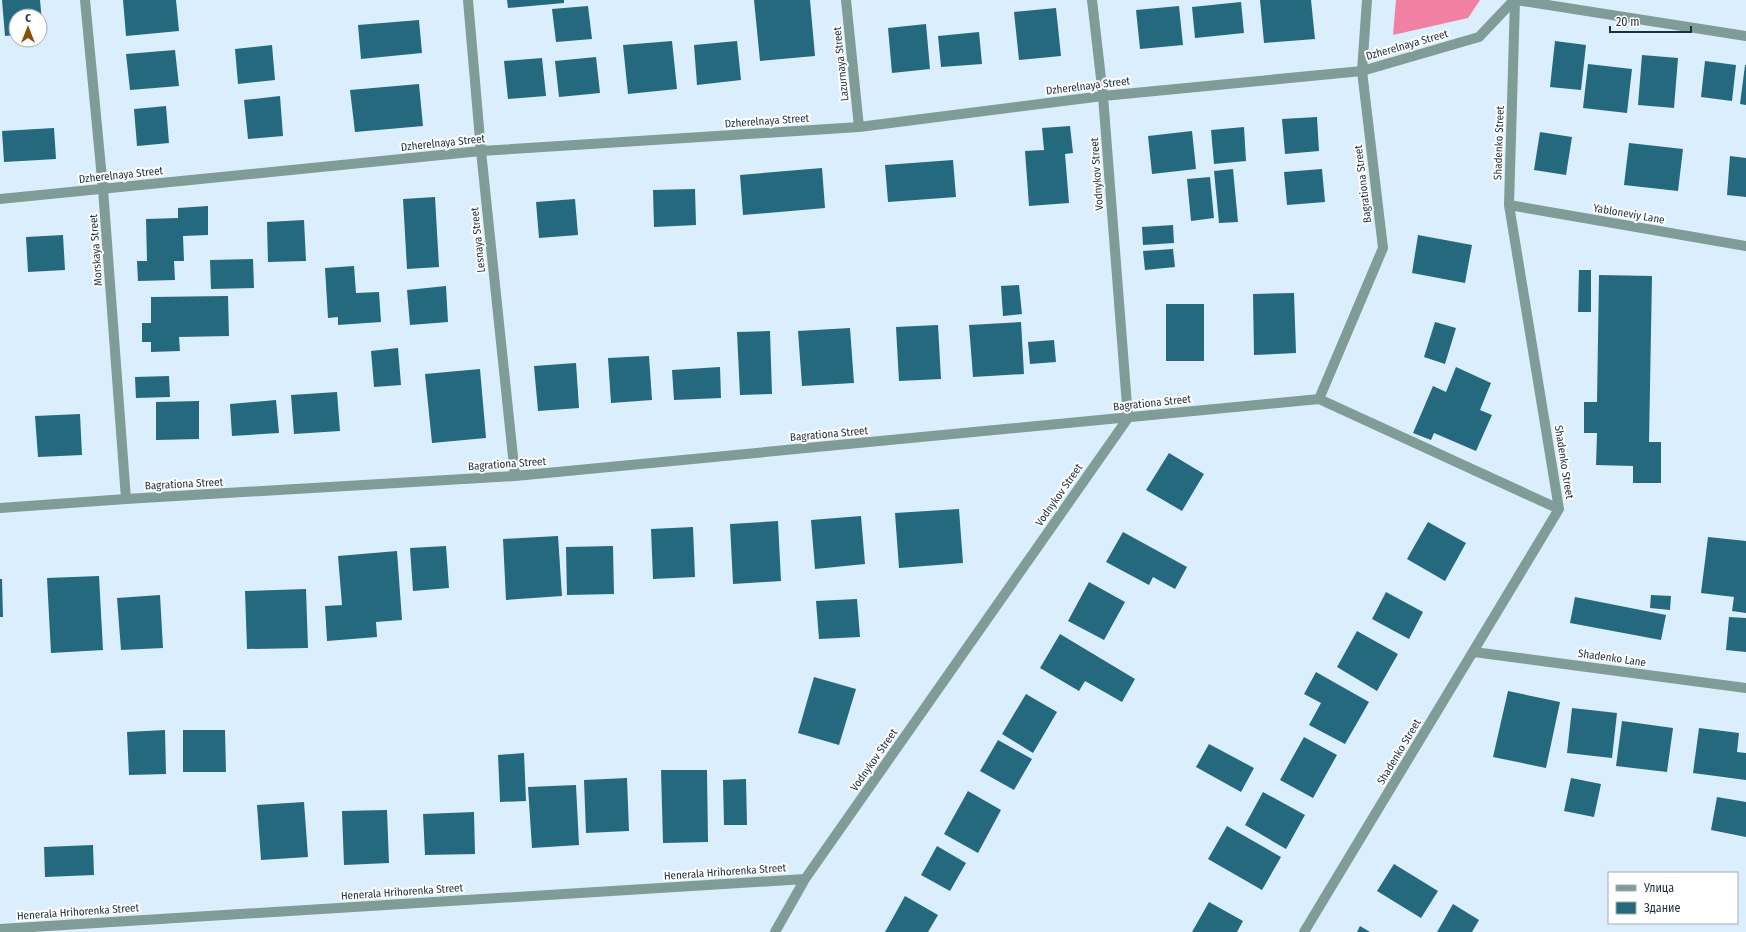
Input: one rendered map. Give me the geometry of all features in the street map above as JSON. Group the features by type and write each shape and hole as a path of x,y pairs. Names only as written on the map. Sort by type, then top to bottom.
{"street":[{"name":"Morskaya Street","path":"85,0 103,190 126,499"},
{"name":"Lesnaya Street","path":"468,0 481,151 515,476"},
{"name":"Lazurnaya Street","path":"846,0 859,127"},
{"name":"Vodnykov Street","path":"775,932 805,879 1128,418 1103,96 1092,0"},
{"path":"1362,71 1367,0"},
{"name":"Dzherelnaya Street","path":"0,198 103,190 481,151 859,127 1103,96 1362,71 1479,37 1515,0"},
{"path":"1515,0 1746,36"},
{"name":"Shadenko Street","path":"1304,932 1559,509 1509,205 1515,0"},
{"name":"Bagrationa Street","path":"0,508 515,476 1319,399 1383,248 1362,71"},
{"name":"Yabloneviy Lane","path":"1509,205 1746,246"},
{"path":"1319,399 1559,509"},
{"name":"Shadenko Lane","path":"1474,652 1746,688"},
{"name":"Henerala Hrihorenka Street","path":"0,929 805,879"}],"shaded area":[{"path":"1396,0 1480,0 1468,18 1393,35"}],"building":[{"path":"2,0 40,0 41,8 8,8 8,36 5,36"},
{"path":"123,0 176,0 179,31 126,36"},
{"path":"507,0 564,0 564,3 508,8"},
{"path":"754,0 810,0 815,56 760,61"},
{"path":"1260,0 1311,0 1315,39 1264,43"},
{"path":"1241,2 1244,33 1195,38 1192,7"},
{"path":"588,6 592,39 556,42 552,9"},
{"path":"1179,6 1183,45 1140,49 1136,10"},
{"path":"1056,8 1061,56 1019,60 1014,12"},
{"path":"419,20 422,53 361,59 358,25"},
{"path":"926,24 930,69 892,73 888,28"},
{"path":"979,32 982,64 941,67 938,36"},
{"path":"672,41 677,89 628,94 623,45"},
{"path":"737,41 741,80 697,85 694,45"},
{"path":"1555,41 1586,45 1581,90 1550,87"},
{"path":"272,45 275,80 238,84 235,49"},
{"path":"175,50 179,86 130,90 126,54"},
{"path":"1642,55 1678,58 1674,108 1638,105"},
{"path":"596,57 600,93 559,97 555,61"},
{"path":"542,58 546,96 508,99 504,61"},
{"path":"1705,61 1736,65 1732,101 1701,97"},
{"path":"1588,64 1632,69 1627,113 1583,108"},
{"path":"1746,65 1746,105 1740,104"},
{"path":"419,84 423,126 355,132 350,90"},
{"path":"280,96 283,136 248,139 244,100"},
{"path":"166,106 169,143 137,146 134,109"},
{"path":"1317,117 1319,151 1285,154 1282,119"},
{"path":"1070,126 1073,153 1065,154 1069,203 1029,206 1025,151 1044,150 1042,128"},
{"path":"1244,127 1246,161 1214,164 1211,130"},
{"path":"54,128 56,159 4,162 2,131"},
{"path":"1192,131 1196,169 1152,174 1148,136"},
{"path":"1540,132 1572,137 1566,175 1534,170"},
{"path":"1629,143 1683,149 1678,191 1624,185"},
{"path":"1730,156 1746,158 1746,197 1727,195"},
{"path":"953,160 956,197 888,202 885,165"},
{"path":"822,168 825,208 743,215 740,175"},
{"path":"1233,169 1238,222 1219,223 1214,171"},
{"path":"1322,169 1325,202 1287,205 1284,172"},
{"path":"1210,177 1214,218 1191,221 1187,179"},
{"path":"695,189 696,225 654,227 653,190"},
{"path":"435,197 439,267 407,269 403,199"},
{"path":"575,199 578,235 539,238 536,202"},
{"path":"208,206 208,235 183,236 184,261 174,261 175,280 138,281 137,261 147,261 146,219 178,218 178,208"},
{"path":"304,220 306,261 268,262 267,222"},
{"path":"1173,225 1174,243 1143,245 1142,227"},
{"path":"63,235 65,270 28,272 26,237"},
{"path":"1418,235 1472,245 1465,283 1412,273"},
{"path":"1173,249 1175,267 1145,270 1143,251"},
{"path":"253,259 254,288 211,289 210,260"},
{"path":"354,266 356,293 379,292 381,322 338,325 338,317 328,318 325,268"},
{"path":"1579,270 1591,270 1591,312 1578,312"},
{"path":"1599,275 1652,276 1649,442 1661,442 1661,483 1633,483 1633,466 1596,465 1597,433 1584,433 1584,402 1597,402"},
{"path":"1019,285 1022,314 1003,316 1001,286"},
{"path":"446,286 448,322 410,325 407,290"},
{"path":"1294,293 1296,353 1254,355 1253,294"},
{"path":"228,296 229,336 179,337 180,351 151,352 151,342 142,342 142,323 151,323 151,297"},
{"path":"1166,304 1204,304 1204,361 1166,361"},
{"path":"1021,322 1024,374 973,377 969,325"},
{"path":"1435,322 1456,328 1445,364 1424,357"},
{"path":"938,325 941,379 899,381 896,327"},
{"path":"850,328 854,383 802,386 798,331"},
{"path":"770,331 772,394 740,395 737,332"},
{"path":"1054,340 1056,362 1030,364 1028,342"},
{"path":"398,348 401,385 374,387 371,351"},
{"path":"649,356 652,400 611,403 608,358"},
{"path":"576,363 579,408 538,411 534,366"},
{"path":"720,367 721,398 674,400 672,370"},
{"path":"1456,367 1491,383 1480,410 1492,415 1476,451 1434,433 1431,440 1413,433 1433,386 1446,392"},
{"path":"480,369 486,438 432,443 425,374"},
{"path":"169,376 170,397 136,398 135,377"},
{"path":"337,392 340,431 294,434 291,395"},
{"path":"276,400 279,433 232,436 230,404"},
{"path":"199,401 199,439 156,440 156,402"},
{"path":"80,414 82,455 38,457 35,416"},
{"path":"1169,453 1204,474 1182,511 1146,490"},
{"path":"959,509 963,563 899,568 895,513"},
{"path":"861,516 865,564 815,569 811,520"},
{"path":"778,521 781,581 733,584 730,524"},
{"path":"1428,522 1466,543 1445,581 1407,559"},
{"path":"693,527 695,577 653,579 651,529"},
{"path":"1123,532 1187,567 1175,589 1153,577 1149,585 1106,562"},
{"path":"558,536 562,596 506,600 503,539"},
{"path":"1708,537 1746,541 1746,613 1732,611 1734,597 1701,593"},
{"path":"446,546 449,588 413,591 410,548"},
{"path":"613,546 614,594 567,595 566,547"},
{"path":"397,551 402,620 376,622 377,637 327,641 325,606 342,605 338,556"},
{"path":"99,576 103,650 51,653 47,578"},
{"path":"0,579 2,579 3,617 0,617"},
{"path":"1089,582 1125,602 1104,640 1068,621"},
{"path":"306,589 308,648 247,649 245,591"},
{"path":"1386,592 1423,612 1409,639 1372,619"},
{"path":"160,595 163,648 121,650 117,598"},
{"path":"1651,595 1671,596 1670,610 1650,608"},
{"path":"1575,597 1666,615 1661,640 1570,623"},
{"path":"857,599 860,637 819,639 816,601"},
{"path":"1729,617 1746,618 1746,652 1726,650"},
{"path":"1357,631 1398,654 1377,691 1337,667"},
{"path":"1060,634 1135,679 1122,702 1085,681 1079,691 1040,668"},
{"path":"1316,672 1369,702 1345,744 1309,725 1321,703 1304,694"},
{"path":"814,677 856,689 839,745 798,733"},
{"path":"1508,691 1560,702 1546,768 1493,757"},
{"path":"1026,694 1057,712 1033,753 1002,734"},
{"path":"1572,708 1617,713 1612,758 1567,753"},
{"path":"1622,721 1673,728 1667,772 1616,766"},
{"path":"1699,728 1739,733 1737,752 1746,753 1746,780 1693,773"},
{"path":"165,730 166,774 129,775 127,732"},
{"path":"183,730 225,730 226,772 183,772"},
{"path":"1304,737 1337,755 1313,798 1280,780"},
{"path":"998,740 1032,759 1014,790 980,771"},
{"path":"1209,744 1254,768 1241,792 1196,767"},
{"path":"524,753 526,801 500,802 498,755"},
{"path":"661,770 707,770 708,842 663,843"},
{"path":"627,778 629,831 586,833 584,780"},
{"path":"1571,778 1601,784 1594,817 1564,811"},
{"path":"746,779 747,825 724,825 723,780"},
{"path":"576,785 579,845 532,848 528,787"},
{"path":"968,791 1001,810 978,853 944,834"},
{"path":"1263,792 1305,815 1286,849 1245,825"},
{"path":"1717,797 1746,802 1746,837 1711,830"},
{"path":"304,802 308,857 261,860 257,805"},
{"path":"387,810 389,863 344,865 342,811"},
{"path":"474,812 475,854 425,855 423,814"},
{"path":"1227,826 1281,857 1262,890 1208,859"},
{"path":"93,845 94,875 45,877 44,847"},
{"path":"937,846 966,863 950,891 921,875"},
{"path":"1394,864 1438,891 1421,918 1377,891"},
{"path":"905,896 938,915 928,932 885,932"},
{"path":"1209,902 1243,921 1237,932 1192,932"},
{"path":"1453,904 1479,920 1472,932 1437,932"},
{"path":"1360,926 1370,932 1357,932"}]}
